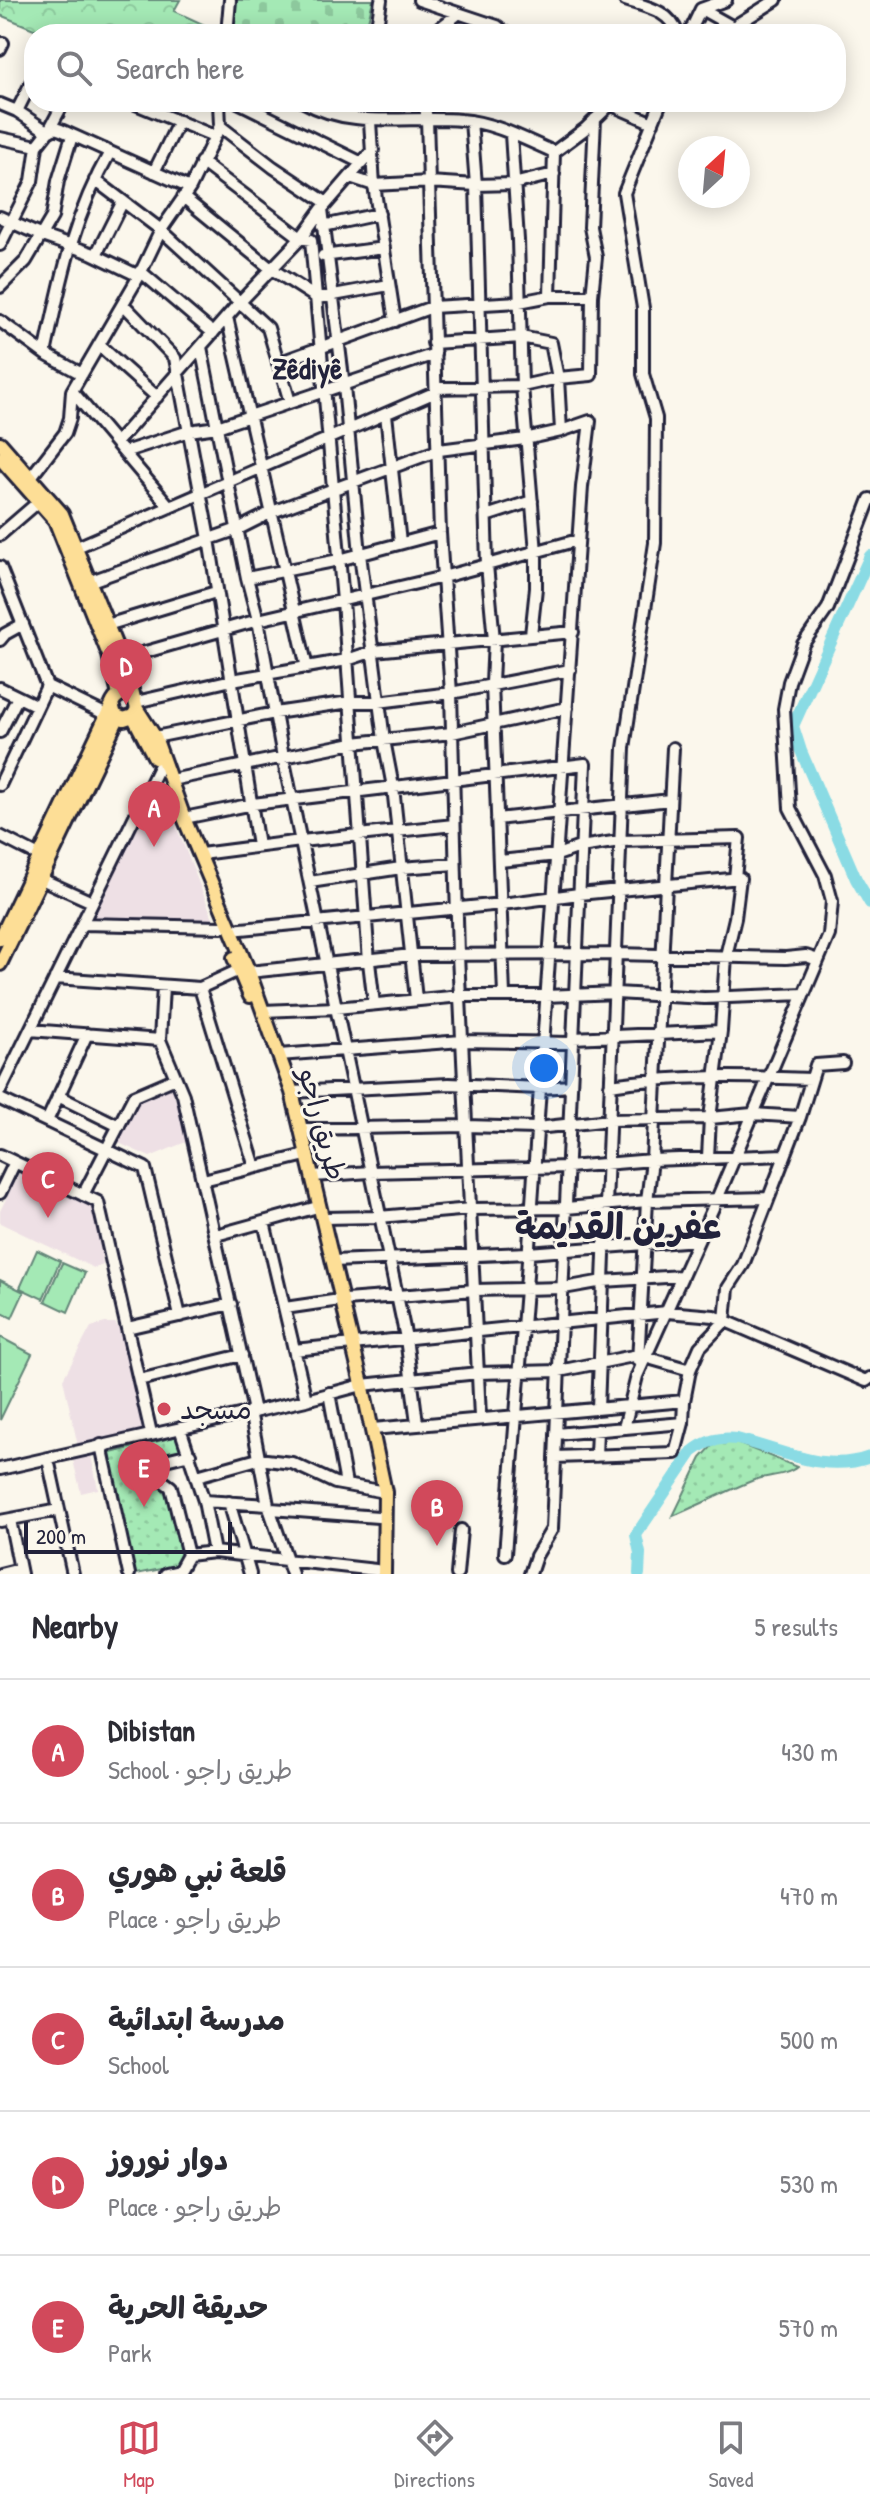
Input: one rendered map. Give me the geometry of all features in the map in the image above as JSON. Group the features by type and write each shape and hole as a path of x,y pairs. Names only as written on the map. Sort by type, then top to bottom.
{"main road":[{"name":"طريق راجو","path":"0,443 31,477 55,520 109,655 114,708"},
{"name":"طريق راجو","path":"0,458 62,514 91,581 135,706 244,971 284,1086 333,1261 337,1301"},
{"path":"0,939 4,922 39,878 62,819 114,708 127,694 135,706 128,719 114,708"},
{"name":"طريق راجو","path":"135,706 155,737 227,928"},
{"path":"0,964 39,856 62,819"},
{"name":"طريق راجو","path":"244,971 263,1011 292,1092 313,1176 337,1301 373,1429 381,1493 382,1573"},
{"name":"طريق راجو","path":"359,1385 381,1493 378,1517 382,1573"}],"street":[{"path":"228,24 230,0"},
{"path":"377,24 381,0"},
{"path":"419,0 490,24"},
{"path":"625,0 664,13"},
{"path":"656,0 674,24"},
{"path":"694,24 701,9 726,0"},
{"path":"738,24 774,0"},
{"path":"701,9 728,24"},
{"path":"445,24 458,14"},
{"path":"17,111 24,97"},
{"path":"0,104 17,111 48,132"},
{"path":"0,245 32,181 37,146 59,112"},
{"path":"156,112 214,136"},
{"path":"31,477 65,433 70,418 72,391 140,274 161,230 187,193 220,126 219,112"},
{"path":"258,112 362,163"},
{"path":"330,112 370,121 471,121 554,152"},
{"path":"348,116 349,112"},
{"path":"426,112 440,533 451,693 458,955 480,1417"},
{"path":"554,152 601,112"},
{"path":"629,112 653,123"},
{"path":"598,1408 624,748 655,543 656,418 643,374 643,308 624,193 657,112"},
{"path":"77,547 436,390 522,386 591,375 596,257 590,227 595,119"},
{"path":"154,172 179,121"},
{"path":"370,121 374,185 395,321"},
{"path":"471,121 476,185 487,565 494,640 493,725 504,995"},
{"path":"220,126 324,206"},
{"path":"48,132 55,128 154,172 187,193 270,268 317,298 389,285"},
{"path":"511,134 525,439 536,552 531,635"},
{"path":"0,287 26,261 52,217 58,181 72,136"},
{"path":"0,138 37,146"},
{"path":"121,447 178,372 270,268 301,238 324,206 373,150"},
{"path":"45,354 69,244 110,152"},
{"path":"550,296 554,152"},
{"path":"201,162 301,238 311,240 330,437 374,1004"},
{"path":"350,177 374,185 429,182 476,185 513,184 554,174"},
{"path":"95,180 161,230 268,328 290,402"},
{"path":"96,255 123,201"},
{"path":"324,206 323,226 344,386 360,554 378,702 399,830 416,999"},
{"path":"323,226 379,214"},
{"path":"0,217 140,274 213,333"},
{"path":"313,257 384,248"},
{"path":"278,363 432,307 519,302 550,296 592,296"},
{"path":"123,304 175,358 209,539 258,846"},
{"path":"227,317 307,668"},
{"path":"0,321 45,354 82,374"},
{"path":"121,447 217,427 344,386 434,348 521,337 551,343 558,378 561,431"},
{"path":"99,345 157,397"},
{"path":"201,347 283,757 406,1338 417,1423"},
{"path":"72,391 170,507"},
{"path":"386,414 400,543"},
{"path":"91,581 238,529 272,512 439,450 525,439 590,421 578,540 551,954 505,1554"},
{"path":"0,535 43,498"},
{"path":"624,1428 642,1356 667,1312 829,935 832,901 825,875 790,808 784,709 789,682 803,644 828,608 870,499"},
{"path":"486,516 532,501"},
{"path":"247,578 339,560 440,533"},
{"path":"121,659 258,620 443,577 578,540"},
{"path":"0,567 47,686 4,768 0,785"},
{"path":"107,625 216,592"},
{"path":"0,640 23,624"},
{"path":"135,706 232,680 347,660 374,651 573,632"},
{"path":"155,737 275,713 350,702 378,702 451,693 570,670"},
{"path":"47,686 114,708"},
{"path":"0,688 37,706"},
{"path":"0,732 18,697"},
{"path":"171,780 353,743 452,733 567,708"},
{"path":"642,1356 639,1315 652,1160 673,748"},
{"path":"184,818 253,804 585,764 552,1529 536,1556 530,1574"},
{"path":"0,1091 159,767"},
{"path":"497,819 670,800"},
{"path":"201,854 454,825"},
{"path":"0,836 39,856"},
{"path":"500,861 557,855 580,847 620,841 739,838 735,878"},
{"path":"310,882 401,868 455,864"},
{"path":"39,878 92,902"},
{"path":"82,924 227,928 502,904 740,878 726,956 708,1157"},
{"path":"55,978 200,988 244,971 369,962 412,955 806,956 818,960"},
{"path":"163,986 160,1040 183,1095 242,1355 258,1459 292,1574"},
{"path":"200,988 255,1167"},
{"path":"263,1011 336,1008 461,996 616,993 724,997 804,994"},
{"path":"30,1030 160,1040"},
{"path":"279,1055 462,1041 543,1044 614,1036 721,1031"},
{"path":"47,1121 87,1034"},
{"path":"555,1457 675,1453 683,1423 690,1370 700,1347 725,1321 728,1288 743,1265 800,1117 816,1065 843,1063"},
{"path":"610,1085 656,1078 715,1076 811,1079"},
{"path":"83,1195 134,1096 176,1078"},
{"path":"292,1092 449,1084 540,1088 571,1086"},
{"path":"58,1096 119,1126"},
{"path":"0,1099 145,1168 180,1316"},
{"path":"301,1129 537,1128 610,1120 752,1114 800,1117"},
{"path":"0,1155 98,1202 151,1433"},
{"path":"313,1176 784,1155"},
{"path":"203,1180 302,1156"},
{"path":"0,1193 15,1162"},
{"path":"216,1235 264,1222 318,1213 379,1217 471,1209 566,1208 647,1201 767,1198"},
{"path":"264,1222 306,1400"},
{"path":"333,1261 528,1253 697,1240"},
{"path":"285,1308 337,1301 475,1290 564,1288 603,1281 682,1276"},
{"path":"127,1328 231,1304"},
{"path":"294,1350 667,1312 714,1316 866,1381 870,1378"},
{"path":"139,1380 242,1355"},
{"path":"0,1469 306,1400 359,1385 478,1373 559,1371 642,1356 690,1370"},
{"path":"329,1393 346,1484"},
{"path":"373,1429 684,1401"},
{"path":"556,1434 683,1423"},
{"path":"180,1428 204,1501 214,1552"},
{"path":"596,1456 597,1430"},
{"path":"101,1445 129,1574"},
{"path":"166,1574 179,1571 188,1555 171,1487 160,1479 157,1462 190,1454"},
{"path":"48,1459 73,1574"},
{"path":"197,1476 258,1459 292,1463 335,1483 381,1493"},
{"path":"204,1501 378,1517"},
{"path":"229,1502 250,1574"},
{"path":"0,1574 20,1572 5,1520 59,1510"},
{"path":"457,1574 461,1530"},
{"path":"188,1555 214,1552 382,1573"}],"shaded area":[{"path":"157,778 214,921 92,917"},
{"path":"168,1074 188,1141 150,1157 110,1139 134,1087"},
{"path":"20,1171 90,1204 95,1214 103,1265 94,1268 0,1223 0,1211"},
{"path":"115,1323 122,1332 146,1431 78,1446 63,1379 91,1327"},
{"path":"91,1456 98,1489 81,1493 73,1460"}],"green space":[{"path":"0,0 180,0 174,11 203,24 24,25 0,15"},
{"path":"235,0 373,0 367,24 233,24"},
{"path":"37,1250 60,1261 43,1299 20,1288"},
{"path":"62,1263 85,1273 68,1312 45,1301"},
{"path":"0,1280 24,1292 12,1318 0,1312"},
{"path":"0,1337 32,1354 0,1420"},
{"path":"178,1436 182,1451 151,1458 156,1482 168,1489 185,1551 176,1566 136,1574 107,1454"},
{"path":"729,1440 797,1467 787,1473 749,1482 673,1516 701,1458 712,1446"}],"waterway":[{"path":"870,556 793,726 856,879 870,903"},
{"path":"639,1574 640,1553 636,1535 692,1452 702,1445 719,1439 737,1439 820,1462 853,1462 870,1457"}],"place":[{"name":"دوار نوروز","path":"126,705"},
{"name":"Dibistan","path":"154,847"},
{"name":"مدرسة ابتدائية","path":"48,1218"},
{"name":"مسجد","path":"164,1409"},
{"name":"حديقة الحرية","path":"144,1507"},
{"name":"قلعة نبي هوري","path":"437,1546"}],"district":[{"name":"Zêdiyê","path":"307,369"},
{"name":"عفرين القديمة","path":"618,1226"}]}
